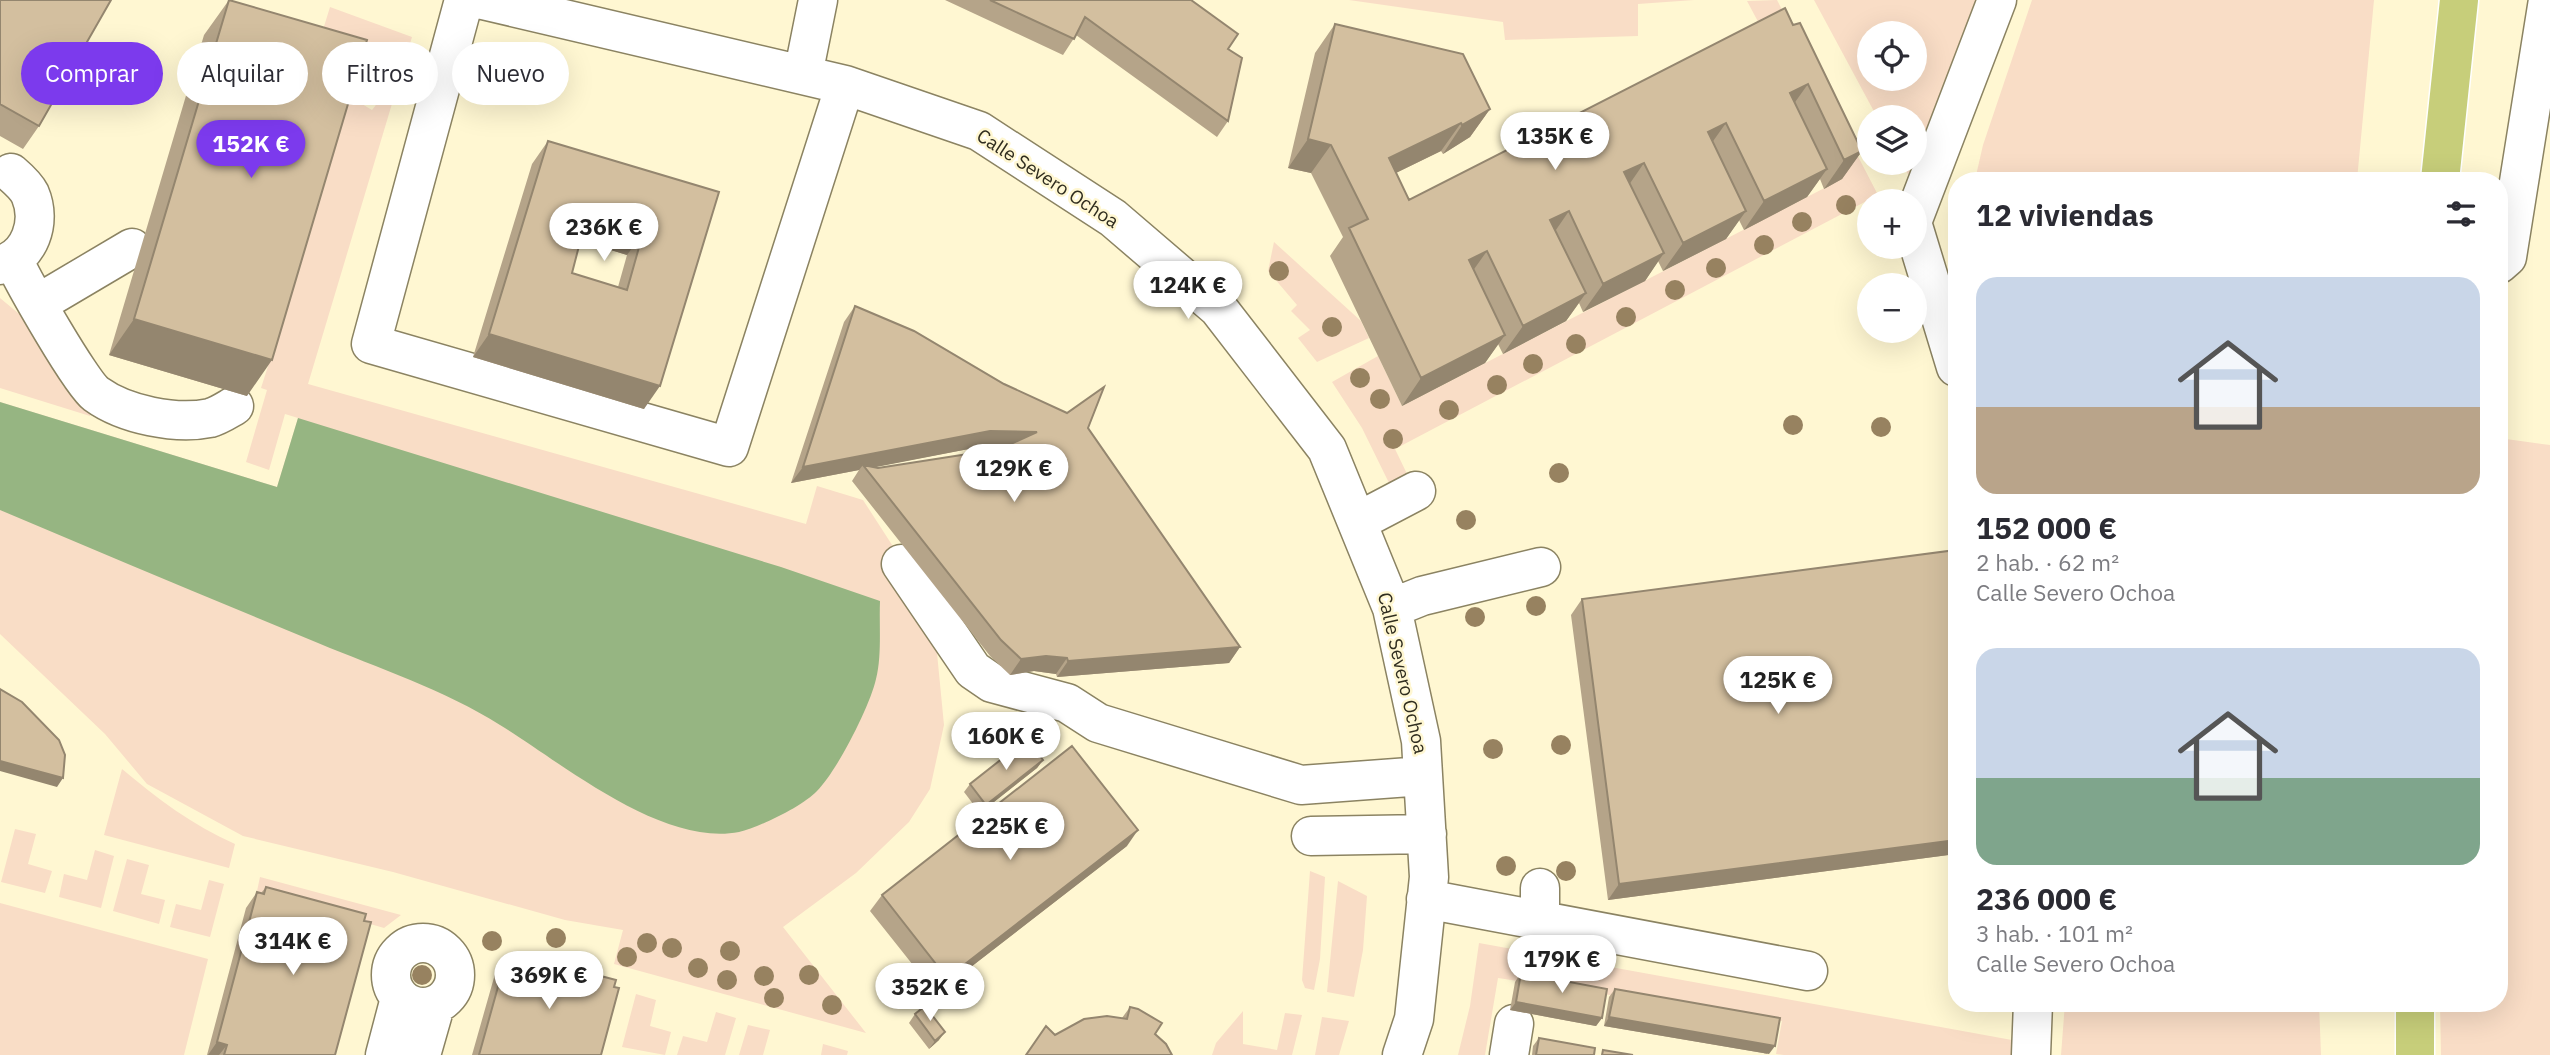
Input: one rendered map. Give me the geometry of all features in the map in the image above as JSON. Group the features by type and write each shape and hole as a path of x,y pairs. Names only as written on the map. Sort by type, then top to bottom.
{"main road":[{"path":"2441,172 2459,0"},
{"path":"2415,1012 2415,1055"}],"street":[{"path":"464,0 371,344 729,447 845,85"},
{"name":"Calle Severo Ochoa","path":"483,0 845,85 979,131 1113,218 1219,308 1327,449 1392,608 1422,741 1427,834 1426,899 1414,1019 1402,1055"},
{"path":"803,75 818,0"},
{"path":"1925,189 1997,0"},
{"path":"2508,251 2548,0"},
{"path":"11,173 29,191 35,210 32,239 7,263 39,303 70,359 95,394 135,412 176,420 212,418 234,406"},
{"path":"39,303 132,248"},
{"path":"1923,259 1948,341"},
{"path":"1357,522 1416,491"},
{"path":"901,564 973,670 992,684 1067,703 1098,723 1265,758 1301,785 1423,776"},
{"path":"1392,608 1422,596 1541,567"},
{"path":"1311,836 1427,834"},
{"path":"1426,899 1540,905 1808,971"},
{"path":"385,1055 417,1002 421,1055"},
{"path":"2031,1055 2033,1012"}],"shaded area":[{"path":"1349,0 1694,0 1638,4 1638,36 1505,40 1503,22"},
{"path":"1777,0 1857,154 1857,175 1868,175 1875,189 1857,189 1857,206 1395,449 1409,478 1390,485 1362,428 1332,382 1378,356 1402,406 1842,179 1747,1"},
{"path":"1814,0 1982,0 1927,147 1927,105 1871,105 1863,91 1927,91 1927,21 1857,21 1857,80"},
{"path":"2032,0 2374,0 2358,172 1977,172 1983,145"},
{"path":"330,7 412,37 411,42 322,42 322,105 364,105 372,110 376,105 392,105 308,384 806,524 817,486 863,500 896,551 898,584 937,653 944,725 930,789 909,822 856,873 783,927 866,1033 614,964 623,930 565,920 393,872 243,836 147,784 105,734 0,634 0,402 277,487 298,418 285,414 269,470 246,462 267,390 261,388 269,363 314,59"},
{"path":"1908,175 1916,175 1913,184"},
{"path":"1274,242 1361,321 1369,338 1317,362 1298,338 1310,330 1291,311 1297,305 1268,271"},
{"path":"0,298 24,318 63,386 91,412 90,416 0,388"},
{"path":"0,402 277,487 298,418 781,567 880,601 879,660 873,691 852,738 834,769 817,791 802,803 769,821 739,832 709,833 678,827 646,815 614,798 479,712 434,690 0,510"},
{"path":"2508,439 2550,445 2550,1055 2441,1055 2440,1012 2508,1012"},
{"path":"122,769 176,811 235,844 229,868 104,835"},
{"path":"15,829 36,834 28,864 52,871 45,893 1,882"},
{"path":"95,850 114,856 101,908 59,897 64,874 87,880"},
{"path":"127,859 149,865 141,894 165,900 159,924 113,911"},
{"path":"1310,871 1325,877 1320,959 1314,990 1305,988 1302,980"},
{"path":"260,877 401,915 384,928 257,891"},
{"path":"209,880 224,884 210,937 170,927 176,904 201,910"},
{"path":"1338,881 1367,896 1363,950 1354,997 1327,992"},
{"path":"0,903 208,959 184,1055 0,1055"},
{"path":"1479,943 2012,1040 2011,1055 1776,1054 1782,1021 1498,978 1485,1055 1458,1055 1470,1006"},
{"path":"636,994 656,1000 650,1026 671,1032 665,1055 622,1047"},
{"path":"1243,1011 1243,1044 1277,1050 1285,1013 1302,1015 1292,1055 1212,1055 1216,1043"},
{"path":"716,1012 736,1018 725,1055 677,1055 683,1036 707,1042"},
{"path":"2064,1012 2319,1012 2321,1055 2061,1055"},
{"path":"1322,1017 1349,1021 1339,1055 1315,1055"},
{"path":"748,1025 770,1030 763,1055 739,1055"},
{"path":"823,1044 848,1051 847,1055 821,1055"}],"building":[{"path":"0,0 111,0 87,42 21,42 21,105 51,105 39,126 0,104"},
{"path":"229,0 367,40 322,42 322,105 348,105 272,360 134,319 198,105 308,105 308,42 216,42"},
{"path":"990,0 1191,0 1238,34 1228,49 1242,58 1228,121 1085,17 1074,39"},
{"path":"1785,8 1793,25 1800,23 1857,141 1857,154 1844,160 1808,84 1790,93 1827,169 1764,201 1726,123 1708,132 1746,211 1683,243 1644,163 1624,172 1664,253 1603,284 1569,211 1550,220 1586,293 1523,326 1487,251 1469,260 1505,335 1421,378 1349,228 1368,219 1331,145 1308,139 1335,24 1463,54 1490,109 1462,125 1461,123 1389,158 1409,200"},
{"path":"548,141 719,192 660,386 489,334","holes":["587,215 643,233 627,290 572,273"]},
{"path":"855,306 914,331 1004,384 1067,413 1104,387 1088,428 1240,647 1068,661 1067,658 1046,656 1021,659 1001,640 863,465 878,468 1000,449 1037,432 990,431 803,467"},
{"path":"1948,551 1948,841 1619,884 1582,599"},
{"path":"0,689 22,702 59,740 65,755 63,778 0,761"},
{"path":"1027,739 1043,760 986,805 970,784"},
{"path":"1072,746 1138,830 947,978 882,895"},
{"path":"266,887 366,914 364,921 371,922 335,1055 224,1055 227,1045 217,1042 257,892 264,894"},
{"path":"513,953 616,980 614,987 619,988 601,1055 479,1055 506,958 512,960"},
{"path":"1521,973 1607,989 1602,1018 1516,1002"},
{"path":"1615,989 1780,1018 1775,1046 1609,1017"},
{"path":"925,1006 945,1032 935,1041 915,1014"},
{"path":"1130,1007 1162,1023 1155,1034 1166,1044 1172,1055 1026,1055 1046,1026 1055,1035 1084,1019 1107,1016 1127,1019"},
{"path":"1539,1038 1595,1048 1594,1055 1536,1055"},
{"path":"1603,1050 1633,1055 1602,1055"}]}
